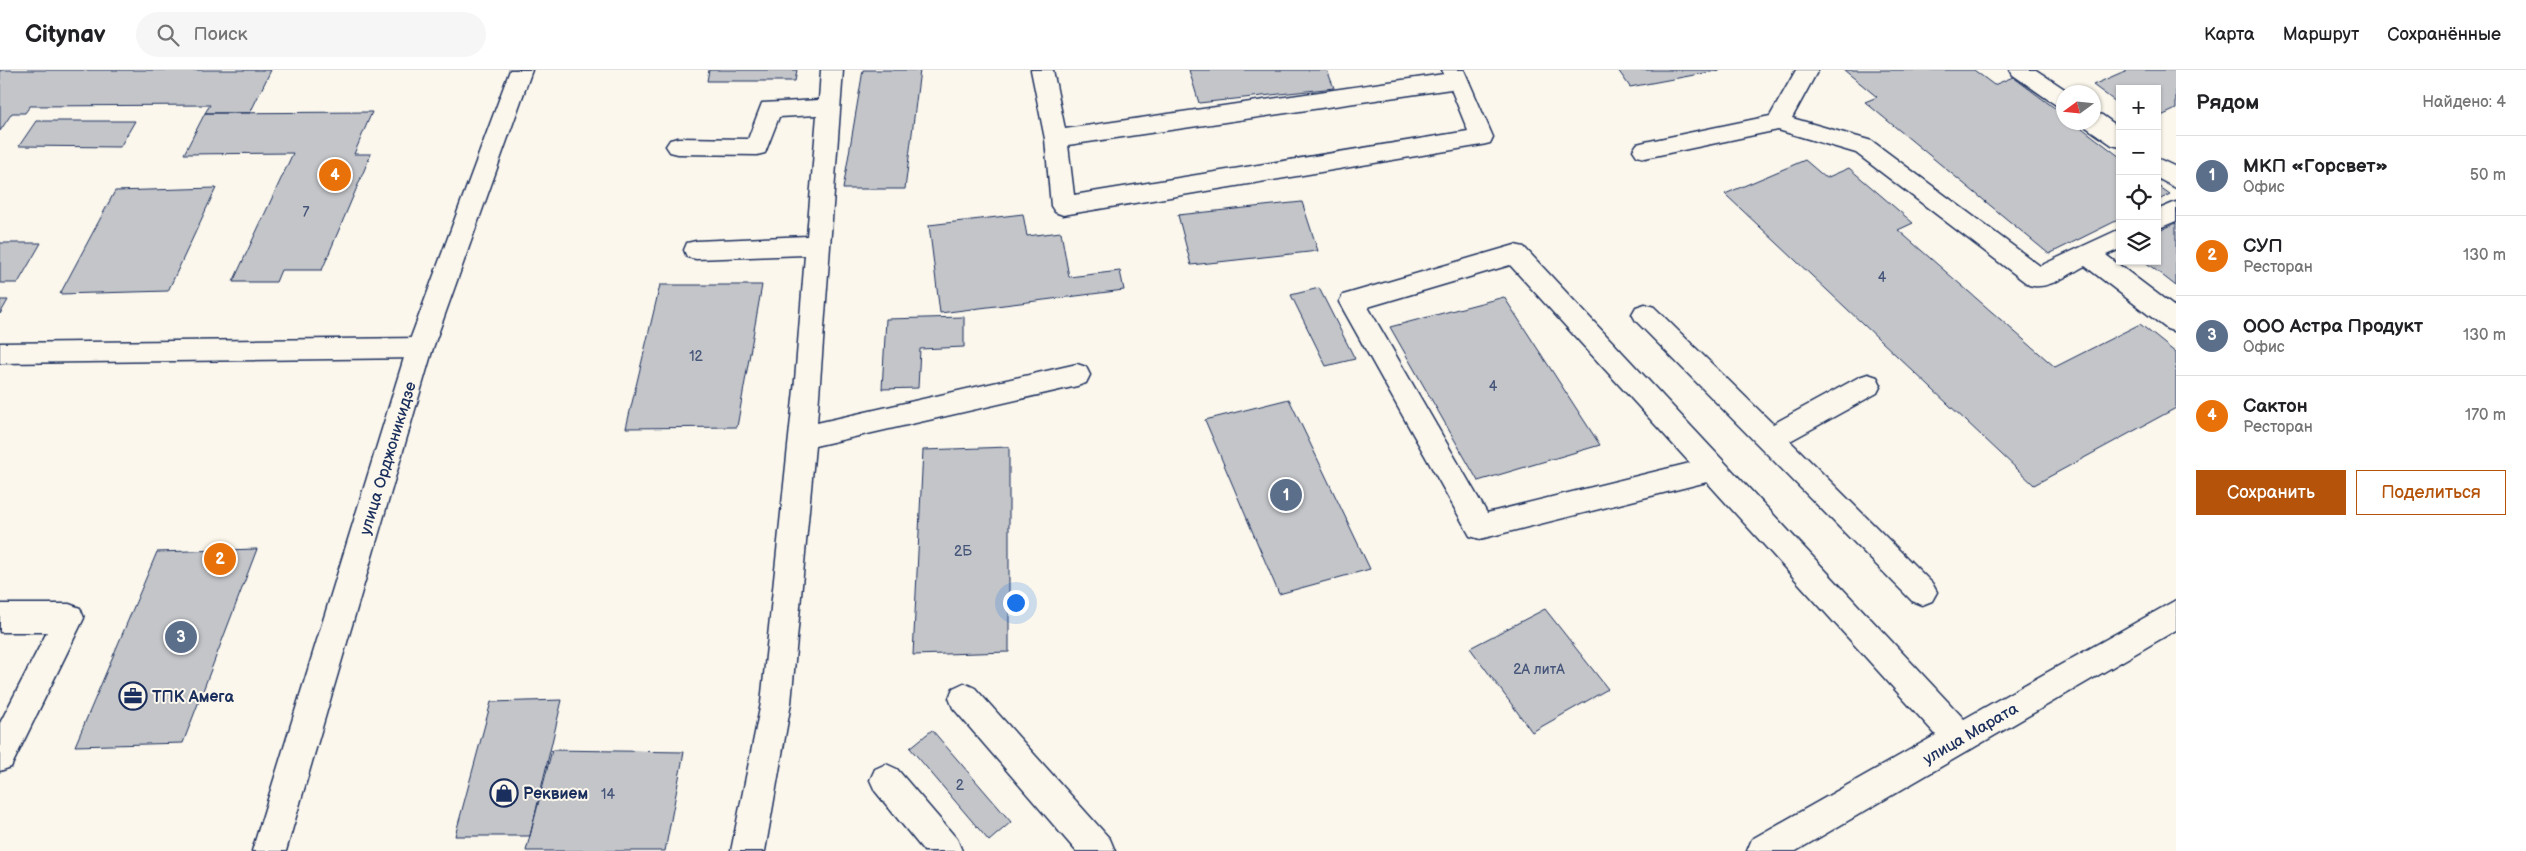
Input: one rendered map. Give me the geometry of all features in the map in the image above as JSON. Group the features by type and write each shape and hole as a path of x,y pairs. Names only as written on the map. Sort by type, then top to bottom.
{"main road":[{"name":"улица Орджоникидзе","path":"270,851 420,348 521,70"},
{"path":"748,851 776,703 802,438 832,70"},
{"path":"1042,70 1056,139 1063,206 1482,138 1455,75 1056,139"},
{"path":"1778,122 1807,70"},
{"path":"2033,72 2056,93"},
{"path":"678,146 757,148 770,109 829,107"},
{"path":"1645,150 1778,122 1864,147 2038,278 2116,240"},
{"path":"2101,126 2116,136"},
{"path":"2161,169 2176,179"},
{"path":"2161,218 2176,211"},
{"path":"696,250 818,246"},
{"path":"1713,469 1480,527 1352,302 1515,254 1713,469 1960,738"},
{"path":"2087,254 2176,322"},
{"path":"1645,314 1922,592"},
{"path":"0,353 420,348"},
{"path":"802,438 1077,375"},
{"path":"1770,439 1868,384"},
{"name":"улица Марата","path":"1764,851 2176,614"},
{"path":"0,618 69,618 0,756"},
{"path":"964,698 1098,851"},
{"path":"886,780 946,851"}],"building":[{"path":"0,70 271,70 250,113 205,113 210,105 30,106 25,113 12,113 0,131"},
{"path":"709,70 797,70 795,81 707,81"},
{"path":"863,70 920,70 905,189 843,189"},
{"path":"1189,70 1327,70 1334,88 1199,103"},
{"path":"1618,70 1721,70 1630,87"},
{"path":"1844,70 1974,70 1994,85 2013,77 2056,109 2056,130 2085,130 2116,154 2116,221 2049,254 1865,102 1877,97"},
{"path":"2127,70 2176,70 2176,109 2161,116 2161,85 2116,85 2116,102 2101,91 2101,85 2093,85"},
{"path":"372,112 354,154 371,154 322,270 281,270 276,282 233,282 293,153 184,154 205,113"},
{"path":"36,121 135,121 120,147 19,146"},
{"path":"1805,160 1826,178 1849,168 1913,223 1898,230 2055,367 2140,324 2176,353 2176,408 2034,485 1725,194"},
{"path":"216,188 168,291 60,294 115,191"},
{"path":"2161,188 2170,194 2161,199"},
{"path":"1302,202 1318,251 1191,265 1178,215"},
{"path":"1023,214 1027,236 1061,232 1069,277 1120,271 1124,290 940,313 929,225"},
{"path":"2176,223 2176,286 2149,265 2161,265 2161,230"},
{"path":"0,243 41,243 18,283 0,283"},
{"path":"660,285 762,285 737,427 626,428"},
{"path":"1319,288 1355,359 1326,366 1291,295"},
{"path":"1504,297 1600,445 1478,481 1390,327"},
{"path":"0,300 8,300 0,314"},
{"path":"964,317 964,347 920,349 918,388 882,389 886,319"},
{"path":"1289,399 1370,569 1279,594 1205,420"},
{"path":"1009,447 1009,652 913,655 923,450"},
{"path":"257,549 183,743 75,746 157,552"},
{"path":"1545,609 1608,689 1532,732 1470,648"},
{"name":"Реквием","path":"562,700 530,836 455,836 491,702"},
{"path":"932,730 1011,822 989,841 910,748"},
{"path":"552,750 684,752 665,851 526,851"}],"place":[{"name":"Сактон","path":"335,175"},
{"name":"МКП «Горсвет»","path":"1286,495"},
{"name":"СУП","path":"220,559"},
{"name":"ООО Астра Продукт","path":"181,637"},
{"name":"ТПК Амега","path":"133,696"},
{"name":"Реквием","path":"504,793"}]}
